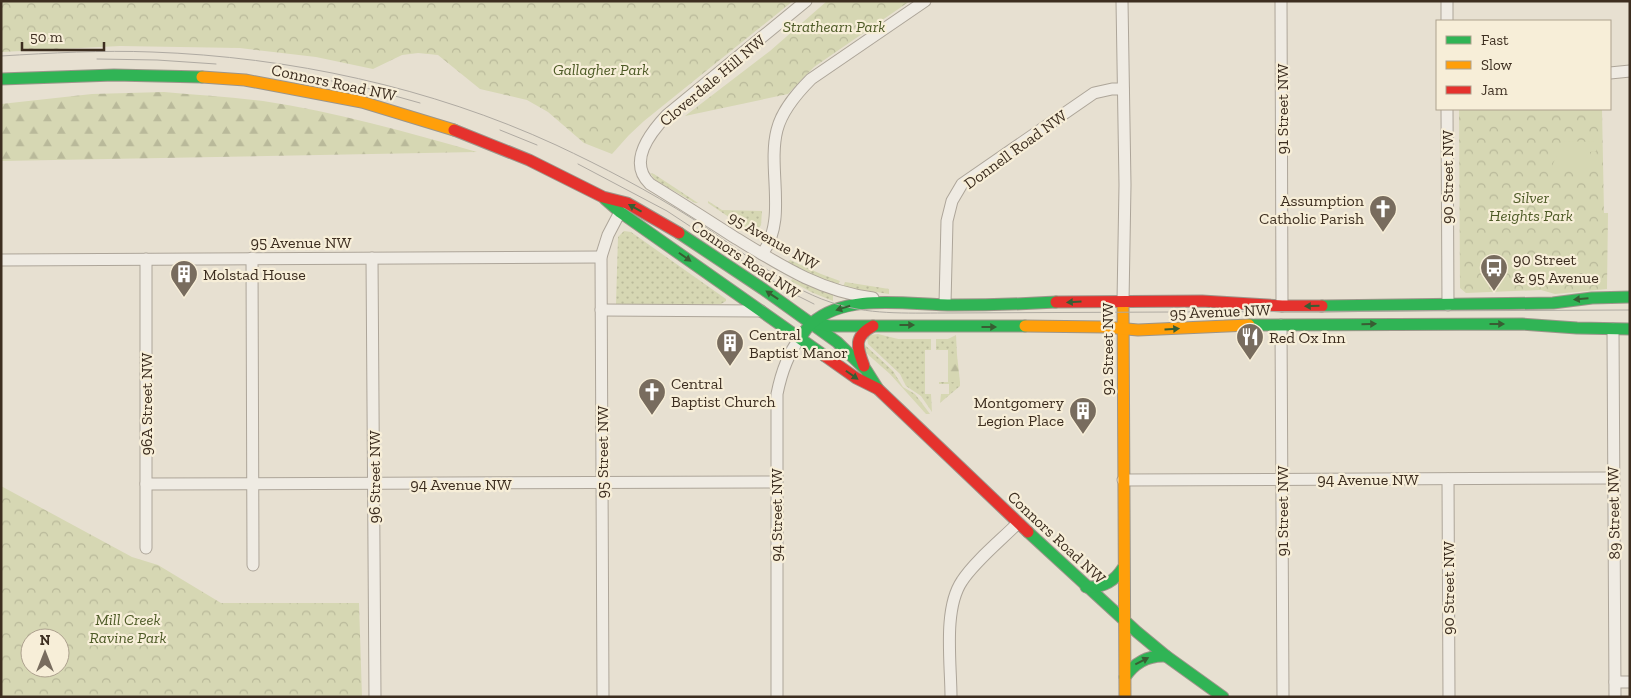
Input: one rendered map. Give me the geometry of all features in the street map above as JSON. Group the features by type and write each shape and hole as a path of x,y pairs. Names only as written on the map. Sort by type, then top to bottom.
{"street":[{"name":"Cloverdale Hill NW","path":"641,172 641,154 644,146 663,119 676,106 806,1"},
{"path":"762,254 770,242 772,234 775,213 774,164 777,130 786,110 798,92 810,79 925,1"},
{"name":"92 Street NW","path":"1122,1 1125,185 1123,302 1125,697"},
{"name":"91 Street NW","path":"1281,1 1282,306"},
{"path":"1447,1 1447,20"},
{"path":"1611,73 1630,71"},
{"name":"Connors Road NW","path":"1,79 114,74 244,80 346,98 403,114 487,142 529,160 603,197 627,203 666,225 838,342 866,370 878,390"},
{"name":"Connors Road NW","path":"1,86 42,78"},
{"name":"Donnell Road NW","path":"945,304 948,221 952,201 962,184 1094,93 1112,89 1123,89"},
{"name":"90 Street NW","path":"1447,110 1448,305"},
{"name":"95 Avenue NW","path":"641,172 650,184 803,278 855,296 905,303"},
{"name":"Connors Road NW","path":"603,197 620,212 856,378 878,390 1086,587 1166,656 1223,697"},
{"name":"95 Street NW","path":"603,697 600,256 620,212"},
{"name":"95 Avenue NW","path":"1,260 600,256"},
{"path":"252,258 253,566"},
{"name":"96 Street NW","path":"372,258 375,697"},
{"name":"96A Street NW","path":"146,259 146,548"},
{"name":"95 Avenue NW","path":"800,338 812,323 830,312 852,305 873,302 945,304 1202,301 1282,306 1448,305 1553,303 1592,298 1630,297"},
{"path":"601,310 761,311"},
{"name":"95 Avenue NW","path":"812,323 829,326 1105,327 1161,330 1221,325 1522,324 1630,329"},
{"name":"91 Street NW","path":"1281,325 1283,697"},
{"path":"866,370 859,352 857,339 863,331 873,326"},
{"name":"89 Street NW","path":"1612,329 1615,697"},
{"name":"94 Street NW","path":"777,697 777,394 787,358 800,338"},
{"name":"94 Avenue NW","path":"1123,480 1613,478"},
{"name":"90 Street NW","path":"1448,479 1449,697"},
{"name":"94 Avenue NW","path":"146,484 776,482"},
{"path":"951,697 950,614 954,596 968,573 1018,523"},
{"path":"1086,587 1105,586 1116,579 1123,568"},
{"path":"1125,677 1140,661 1152,656 1166,656"},
{"path":"1615,682 1630,682"}],"green space":[{"name":"Gallagher Park","path":"1,1 793,1 644,121 612,154 584,143 548,112 527,100 480,89 438,55 418,53 402,55 373,69 316,57 240,48 120,46 1,52"},
{"name":"Strathearn Park","path":"827,1 910,1 814,67 788,94 685,116 770,51"},
{"path":"164,92 263,101 317,111 371,123 477,152 1,161 1,104 92,94"},
{"name":"Silver Heights Park","path":"1459,110 1602,110 1604,213 1608,213 1607,289 1555,294 1541,290 1466,293 1460,288"},
{"path":"1562,141 1596,142 1596,151 1590,152 1590,164 1587,164 1587,169 1560,169 1556,171 1552,166 1557,155 1557,148 1562,148"},
{"path":"650,173 654,174 698,203 655,180"},
{"path":"708,201 722,210 762,211 761,225 756,233 751,232 708,203"},
{"path":"624,231 631,232 726,299 726,301 721,304 616,304 618,237"},
{"path":"790,260 840,281 838,285 819,279 787,262"},
{"path":"792,279 833,295 833,301 811,292 791,281"},
{"path":"845,282 889,289 889,294 843,287"},
{"path":"878,334 898,339 931,339 931,350 925,350 925,394 931,394 932,412 921,396 906,386 900,374 868,344 867,338 870,335"},
{"path":"956,335 957,355 948,355 948,350 936,350 936,339 948,339"},
{"path":"864,344 893,371 903,387 915,394 930,414 926,414 890,374 865,352"},
{"path":"948,355 957,355 960,382 948,382"},
{"path":"939,382 960,382 960,386 940,403 941,394 949,394 949,384 939,384"},
{"name":"Mill Creek Ravine Park","path":"1,486 132,557 158,565 221,603 359,603 362,697 1,697"}],"tram line":[{"path":"1,56 114,51 204,55 256,60 307,68 409,91 508,125 574,153 676,209 795,286 830,302 858,309 916,313 1630,310"},
{"path":"97,59 157,60 216,64"},
{"path":"303,75 370,89 420,103"},
{"path":"500,130 537,145"},
{"path":"578,164 667,211 788,291 814,304"}],"traffic: fast":[{"path":"1,79 114,75 202,77"},
{"path":"605,199 620,212 825,356"},
{"path":"679,233 763,289 837,342 866,370 878,389"},
{"path":"1322,306 1553,303 1592,298 1630,297"},
{"path":"800,338 810,325 826,313 843,307 861,304 879,302 966,305 1056,302"},
{"path":"814,323 829,326 1025,326"},
{"path":"1249,325 1522,324 1630,329"},
{"path":"1028,532 1137,632 1166,656 1223,697"},
{"path":"1086,587 1108,583 1123,568"},
{"path":"1125,677 1142,660 1166,656"}],"traffic: slow":[{"path":"202,77 245,80 362,102 454,130"},
{"path":"1123,302 1125,697"},
{"path":"1025,326 1105,327 1138,330 1249,325"}],"traffic: jam":[{"path":"454,130 529,160 603,197 627,203 679,233"},
{"path":"1056,302 1202,301 1282,306 1322,306"},
{"path":"864,366 858,343 862,334 873,326"},
{"path":"825,356 856,378 878,389 1028,532"}],"place":[{"name":"Assumption Catholic Parish","path":"1383,233"},
{"name":"90 Street & 95 Avenue","path":"1494,292"},
{"name":"Molstad House","path":"184,298"},
{"name":"Red Ox Inn","path":"1250,361"},
{"name":"Central Baptist Manor","path":"730,367"},
{"name":"Central Baptist Church","path":"652,416"},
{"name":"Montgomery Legion Place","path":"1083,435"}]}
